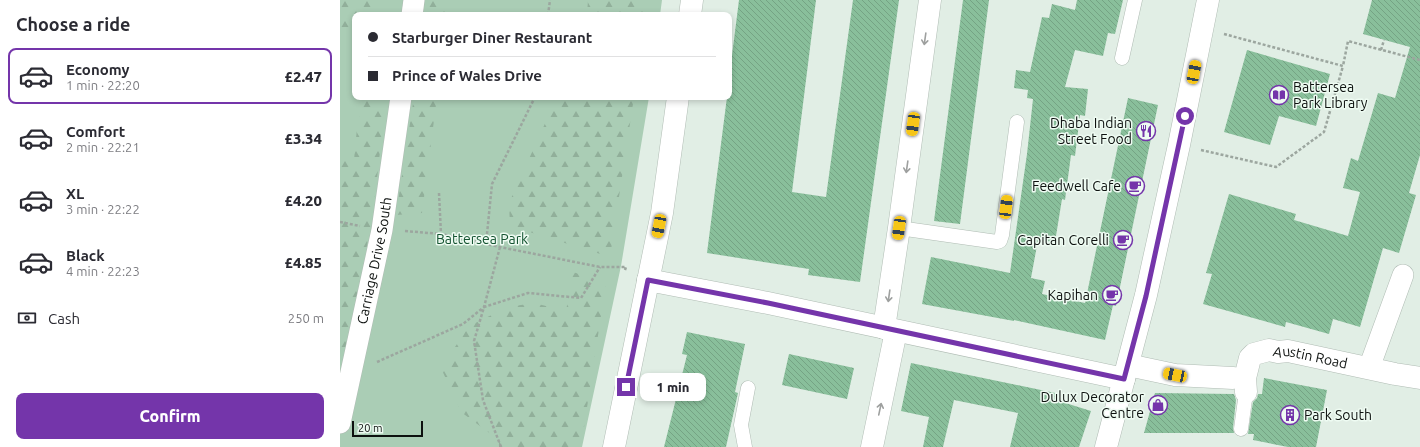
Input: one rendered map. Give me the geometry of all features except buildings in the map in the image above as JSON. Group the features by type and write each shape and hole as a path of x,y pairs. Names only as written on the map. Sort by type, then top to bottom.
{"main road":[{"path":"690,12 692,0"},
{"path":"872,447 890,329 899,228 930,0"},
{"path":"1106,447 1146,296 1179,145 1208,0"},
{"path":"614,447 662,213 678,100"},
{"path":"648,280 768,303 890,329 1126,372 1175,375 1239,385"},
{"name":"Austin Road","path":"1239,385 1245,378 1250,358 1254,354 1269,350 1278,352 1288,351 1420,378"}],"street":[{"path":"412,12 414,0"},
{"name":"Carriage Drive South","path":"340,423 382,230 401,100"},
{"path":"1369,368 1403,275"}],"lane":[{"path":"1122,58 1136,0"},
{"path":"899,228 997,242 1000,241 1017,122"},
{"name":"Austin Road","path":"1239,385 1241,429"},
{"path":"745,447 741,425 748,388"}],"path":[{"path":"548,12 550,0"},
{"path":"1202,28 1343,66"},
{"path":"1381,50 1384,40"},
{"path":"1179,145 1276,167 1324,132 1343,66 1348,41 1420,60"},
{"path":"486,244 492,184 533,100"},
{"path":"439,193 441,234"},
{"path":"340,222 382,230 441,234 600,267 626,267 624,274"},
{"path":"500,247 474,341 483,400 501,447"},
{"path":"351,374 463,324 484,307 528,293 581,298 600,267"}],"green space":[{"name":"Battersea Park","path":"340,0 662,0 660,12 352,12 352,100 649,100 621,266 582,447 340,447"},
{"path":"340,0 386,0 376,12 352,12 352,34 340,39"},
{"path":"428,0 448,0 447,12 426,12"},
{"path":"588,0 648,0 646,12 587,12"},
{"path":"363,100 386,100 373,215 340,381 340,160 354,160 357,128"},
{"path":"414,100 437,100 422,213 396,215"},
{"path":"556,100 634,100 610,257 510,226 509,203"},
{"path":"573,272 606,283 581,447 499,447 499,440 461,412 441,368 469,326 508,307 534,303 566,311"}],"place":[{"name":"Battersea Park Library","path":"1279,95"},
{"name":"Dhaba Indian Street Food","path":"1146,131"},
{"name":"Feedwell Cafe","path":"1135,186"},
{"name":"Capitan Corelli","path":"1123,240"},
{"name":"Kapihan","path":"1112,295"},
{"name":"Dulux Decorator Centre","path":"1158,405"},
{"name":"Park South","path":"1290,415"}],"route":[{"path":"626,387 648,280 768,303 1124,379 1146,296 1185,116"}]}
